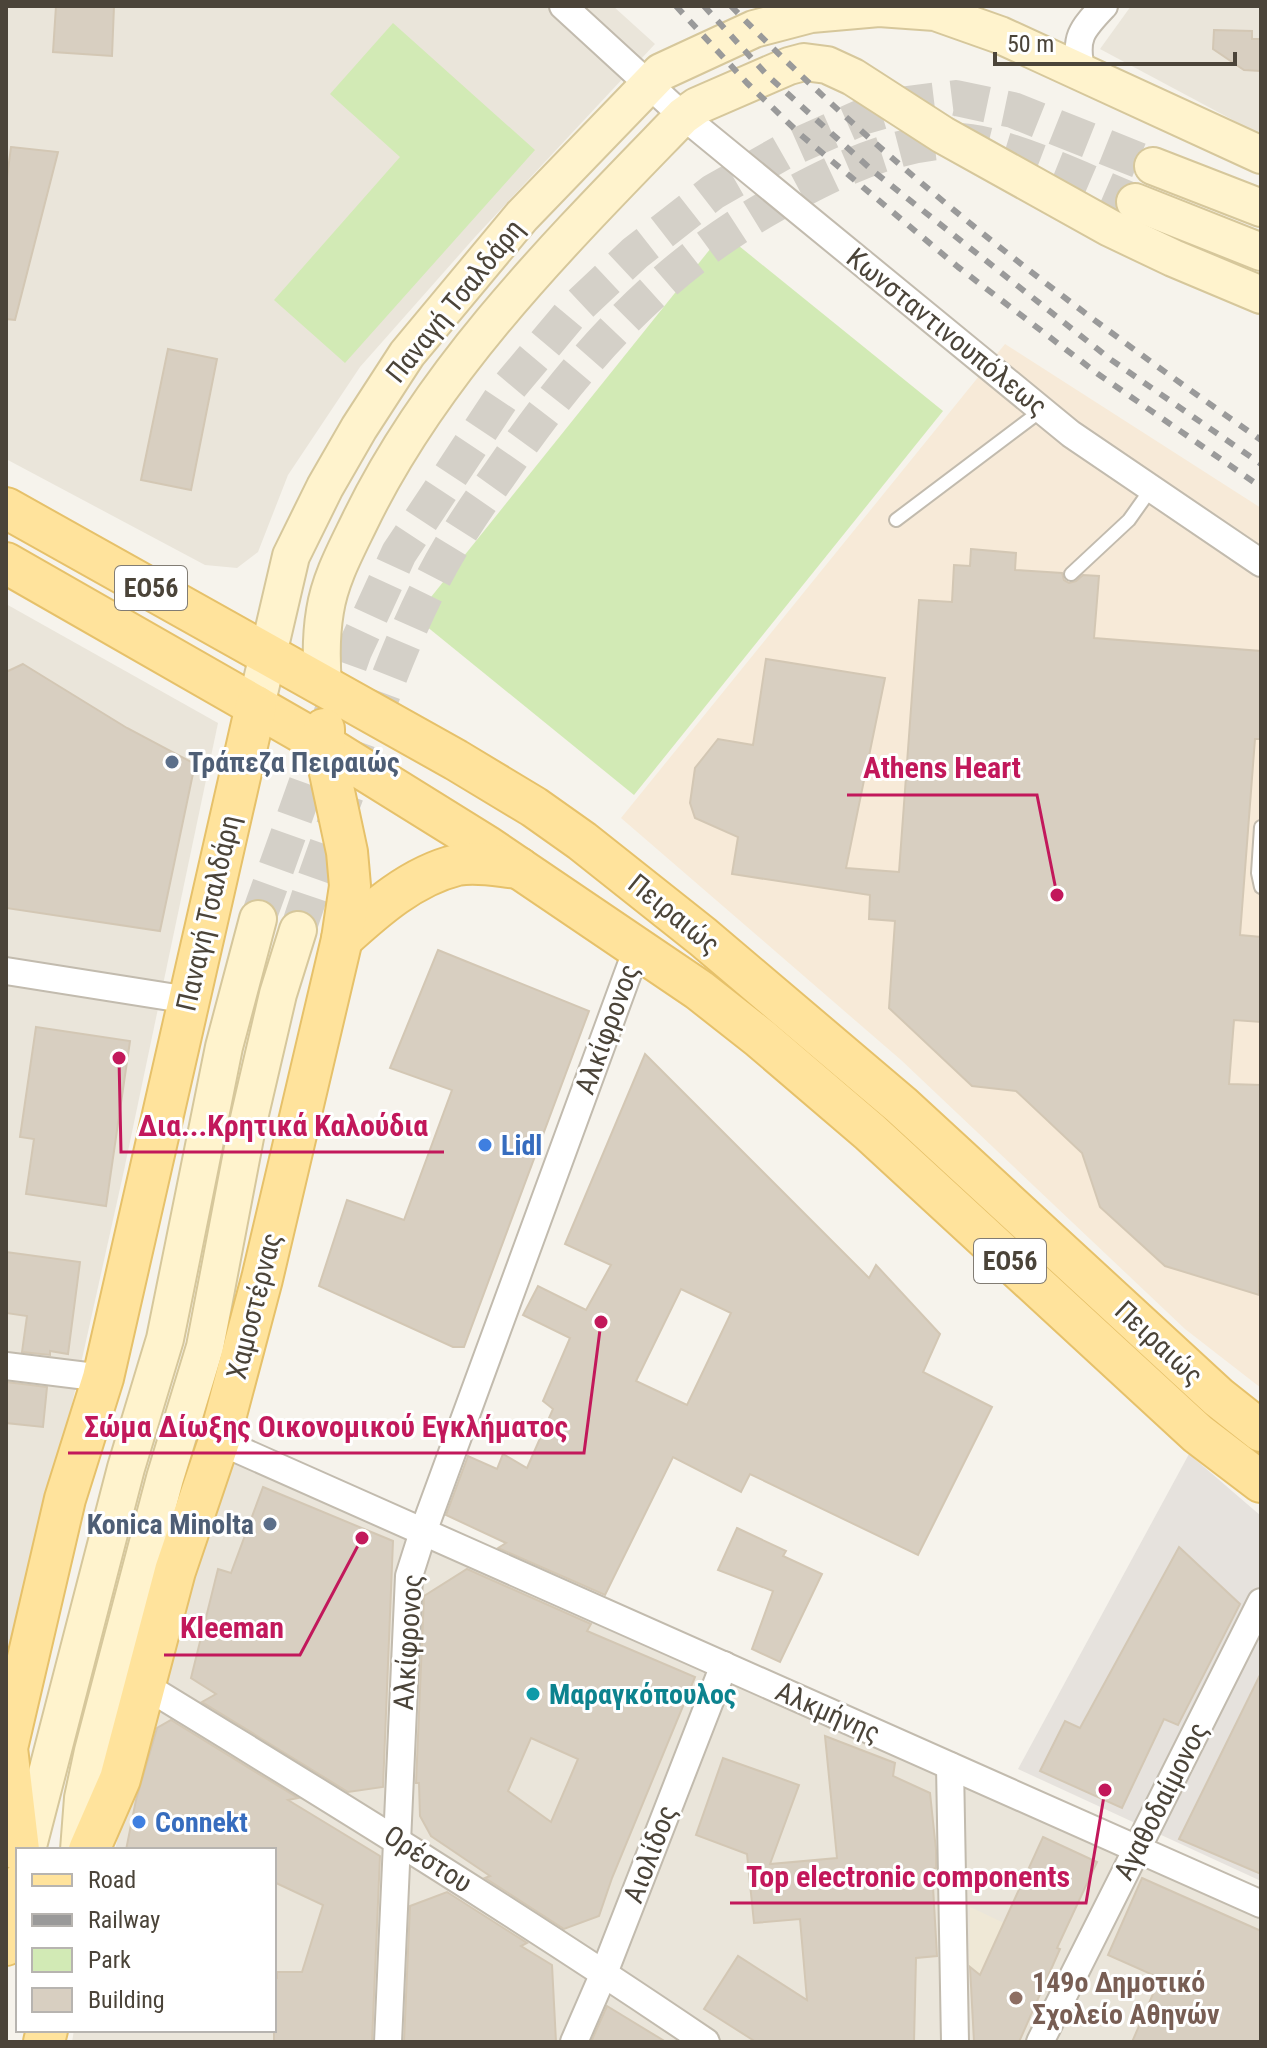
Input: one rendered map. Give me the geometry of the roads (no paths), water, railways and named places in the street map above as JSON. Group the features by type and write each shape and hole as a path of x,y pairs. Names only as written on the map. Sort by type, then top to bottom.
{"main road":[{"name":"Πειραιώς","path":"6,508 323,684 534,807 668,908 891,1096 1218,1397 1261,1431"},
{"name":"Πειραιώς","path":"6,563 324,745 638,946 760,1038 839,1106 1198,1434 1261,1482"},
{"name":"Χαμοστέρνας","path":"90,1848 120,1779 175,1571 219,1441 262,1279 342,939 350,886 347,852 324,745 323,684"},
{"name":"Παναγή Τσαλδάρη","path":"19,1848 6,1748 65,1499 103,1378 256,706"},
{"path":"342,939 375,910 432,874 458,865 479,863 520,869"},
{"path":"6,1945 16,1896"}],"street":[{"name":"Κωνσταντινουπόλεως","path":"563,6 683,116 1071,434 1261,563"},
{"path":"1082,72 1078,42 1082,30 1104,6"},
{"path":"647,84 661,72 691,56 754,29 811,14 879,8 935,12 1000,35 1261,155"},
{"name":"Παναγή Τσαλδάρη","path":"323,684 321,656 325,610 335,572 405,438 443,384 560,244 683,116 697,106 789,66 804,62 827,65 853,77 943,135 1110,228 1261,295"},
{"name":"Παναγή Τσαλδάρη","path":"256,706 291,556 359,428 407,354 522,216 647,84"},
{"path":"1153,166 1261,208"},
{"path":"1135,202 1261,252"},
{"path":"28,1848 126,1468 165,1339 214,1093 240,979 258,919"},
{"path":"79,1848 83,1798 93,1751 165,1478 205,1347 250,1113 278,994 298,930"},
{"name":"Αλκίφρονος","path":"388,2042 409,1576 638,946"},
{"path":"6,971 189,1000"},
{"path":"6,1366 103,1378"},
{"name":"Αλκμήνης","path":"219,1441 1261,1904"},
{"name":"Αγαθοδαίμονος","path":"1048,2039 1136,1849 1261,1602"},
{"name":"Αιολίδος","path":"574,2042 724,1665"},
{"name":"Ορέστου","path":"144,1685 397,1839 706,2042"},
{"path":"950,1766 955,2042"}],"lane":[{"path":"896,520 1042,410"},
{"path":"1071,574 1129,520 1151,489"},
{"path":"1261,827 1258,873 1261,887"}],"tunnel":[{"path":"258,919 354,651 399,553 509,387 572,312 635,253 713,192 783,152 862,117 907,104 956,98 1013,110 1153,166"},
{"path":"298,930 392,671 441,564 482,500 558,395 621,323 656,289 732,230 796,192 839,171 907,147 954,141 995,147 1045,164 1135,202"}],"railway":[{"path":"676,6 747,83 801,135 958,267 1098,374 1261,487"},
{"path":"704,6 767,75 873,171 1110,359 1261,464"},
{"path":"731,6 855,125 986,236 1121,340 1261,440"}],"place":[{"name":"Τράπεζα Πειραιώς","path":"172,762"},
{"name":"Athens Heart","path":"1057,895"},
{"name":"Δια...Κρητικά Καλούδια","path":"119,1058"},
{"name":"Lidl","path":"485,1145"},
{"name":"Σώμα Δίωξης Οικονομικού Εγκλήματος","path":"601,1322"},
{"name":"Konica Minolta","path":"270,1524"},
{"name":"Kleeman","path":"362,1538"},
{"name":"Μαραγκόπουλος","path":"533,1694"},
{"name":"Top electronic components","path":"1105,1790"},
{"name":"Connekt","path":"139,1822"},
{"name":"149ο Δημοτικό Σχολείο Αθηνών","path":"1016,1998"}]}
